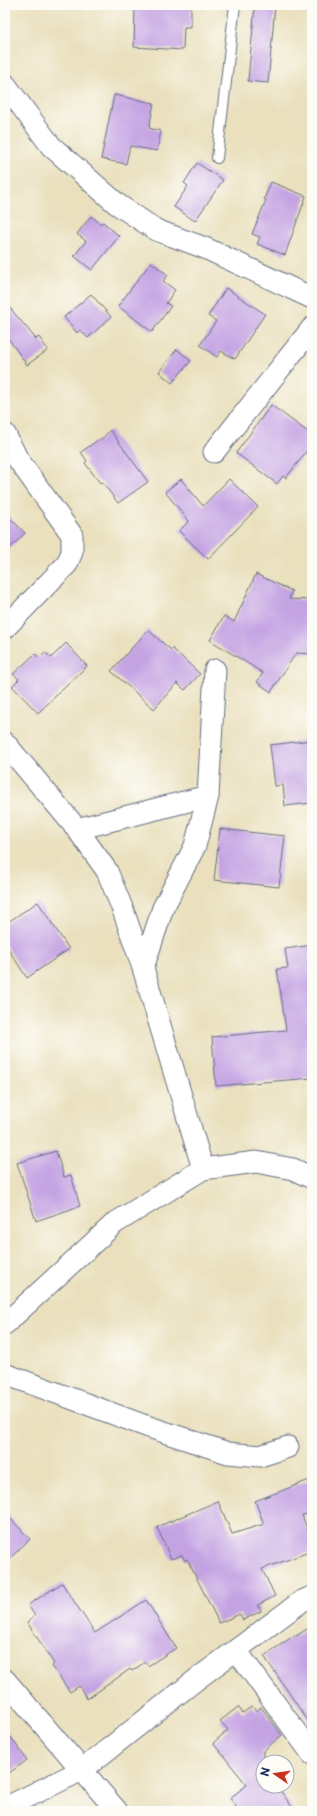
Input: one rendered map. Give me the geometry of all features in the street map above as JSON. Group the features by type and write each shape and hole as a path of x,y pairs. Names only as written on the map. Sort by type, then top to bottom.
{"street":[{"path":"5,84 52,146 117,204 156,230 205,248 312,298"},
{"path":"214,452 312,328"},
{"path":"5,434 17,458 72,536 72,552 67,564 5,628"},
{"path":"143,968 163,908 195,846 208,796 215,670"},
{"path":"5,743 77,829 107,871 123,910 143,968 203,1170"},
{"path":"77,829 208,796"},
{"path":"5,1324 115,1223 203,1170 256,1162 293,1169 312,1178"},
{"path":"5,1374 146,1426 228,1453 260,1456 288,1447"},
{"path":"5,1808 82,1770 236,1650 302,1601 312,1597"},
{"path":"236,1650 312,1754"},
{"path":"5,1680 117,1811"}],"lane":[{"path":"217,158 235,5"}],"building":[{"path":"135,5 191,5 191,27 184,27 183,50 134,47"},
{"path":"255,5 275,6 268,83 248,81"},
{"path":"114,95 154,103 149,128 161,131 157,151 130,146 126,164 101,159"},
{"path":"197,163 223,180 195,221 174,207 188,186 184,183"},
{"path":"271,182 306,196 285,255 257,244 260,237 252,234 266,200 264,199"},
{"path":"91,216 101,224 103,222 119,236 92,270 74,256 86,241 77,234"},
{"path":"151,262 168,275 163,281 175,290 166,303 171,306 152,332 118,306"},
{"path":"226,288 265,314 235,359 221,351 217,357 200,345 216,321 208,316"},
{"path":"91,294 111,317 88,338 80,330 77,333 64,317"},
{"path":"5,302 36,339 39,337 48,350 27,365 5,334"},
{"path":"177,349 191,361 172,383 159,372"},
{"path":"271,405 312,435 312,444 286,478 283,476 277,484 236,453"},
{"path":"110,430 148,482 118,503 85,463 87,461 81,452 98,440 100,441"},
{"path":"181,479 203,506 229,479 258,507 208,559 179,531 189,521 165,492"},
{"path":"5,513 25,533 5,553"},
{"path":"256,574 292,591 289,599 312,600 312,654 296,653 271,692 257,682 263,673 210,640 224,616 234,622"},
{"path":"148,630 171,650 172,648 200,674 185,690 177,683 154,709 111,671"},
{"path":"66,643 87,666 38,713 12,686 19,679 13,674 35,654 39,658 45,652 51,658"},
{"path":"312,740 312,803 285,806 283,785 275,786 270,745"},
{"path":"220,829 285,836 279,887 214,880"},
{"path":"38,902 69,949 27,978 5,944 5,924"},
{"path":"312,945 312,1078 216,1086 212,1037 286,1030 277,969 288,968 285,949"},
{"path":"56,1151 64,1177 71,1175 80,1206 36,1221 17,1163"},
{"path":"312,1479 312,1514 302,1515 312,1542 312,1551 262,1569 275,1596 258,1605 261,1611 243,1620 240,1614 219,1623 187,1559 185,1561 182,1555 171,1559 157,1527 218,1501 232,1534 264,1524 255,1501"},
{"path":"5,1513 30,1539 5,1563"},
{"path":"62,1583 95,1633 146,1600 176,1648 148,1666 145,1662 132,1671 130,1669 87,1699 79,1686 70,1692 52,1666 54,1664 27,1622 35,1616 28,1605"},
{"path":"312,1626 312,1727 264,1656 295,1635 296,1636"},
{"path":"252,1706 256,1711 261,1707 282,1735 263,1751 263,1754 255,1754 255,1794 283,1794 295,1811 239,1811 230,1798 247,1785 213,1743 228,1730 220,1721 238,1707 243,1713"},
{"path":"5,1729 27,1760 5,1776"}]}
